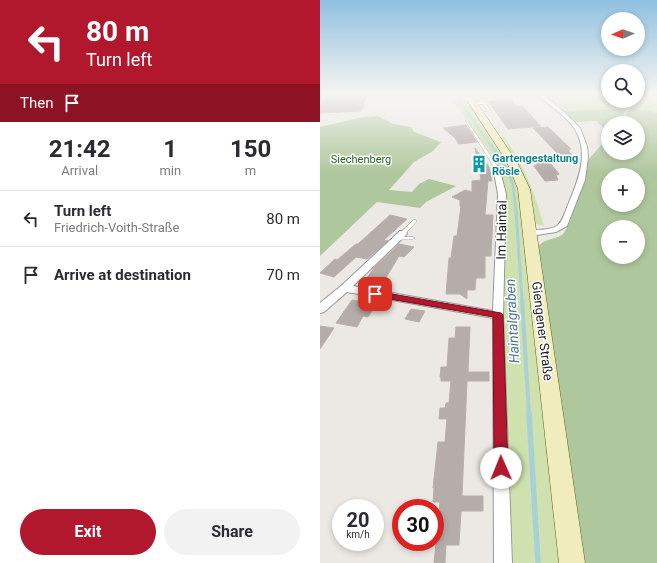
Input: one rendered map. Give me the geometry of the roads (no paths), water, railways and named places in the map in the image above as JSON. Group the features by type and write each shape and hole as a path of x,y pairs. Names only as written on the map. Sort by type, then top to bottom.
{"main road":[{"name":"Giengener Straße","path":"485,120 512,162 519,176 525,195 572,563"}],"street":[{"path":"530,233 552,231 564,224 580,181 585,160 585,150 579,132 567,120"},
{"name":"Im Haintal","path":"496,167 502,194 498,315 503,563"},
{"path":"320,309 345,288 400,236"},
{"path":"345,288 498,315"}],"lane":[{"name":"Im Haintal","path":"467,122 496,167"},
{"path":"400,236 415,221"},
{"path":"400,236 413,238"}],"waterway":[{"name":"Haintalgraben","path":"473,120 491,146"},
{"name":"Haintalgraben","path":"491,145 507,168 513,185 516,212"},
{"name":"Haintalgraben","path":"516,211 522,300"},
{"name":"Haintalgraben","path":"522,299 529,414"},
{"name":"Haintalgraben","path":"529,413 538,563"}],"place":[{"name":"Gartengestaltung Rösle","path":"479,164"}],"park label":[{"name":"Siechenberg","path":"361,159"}]}
